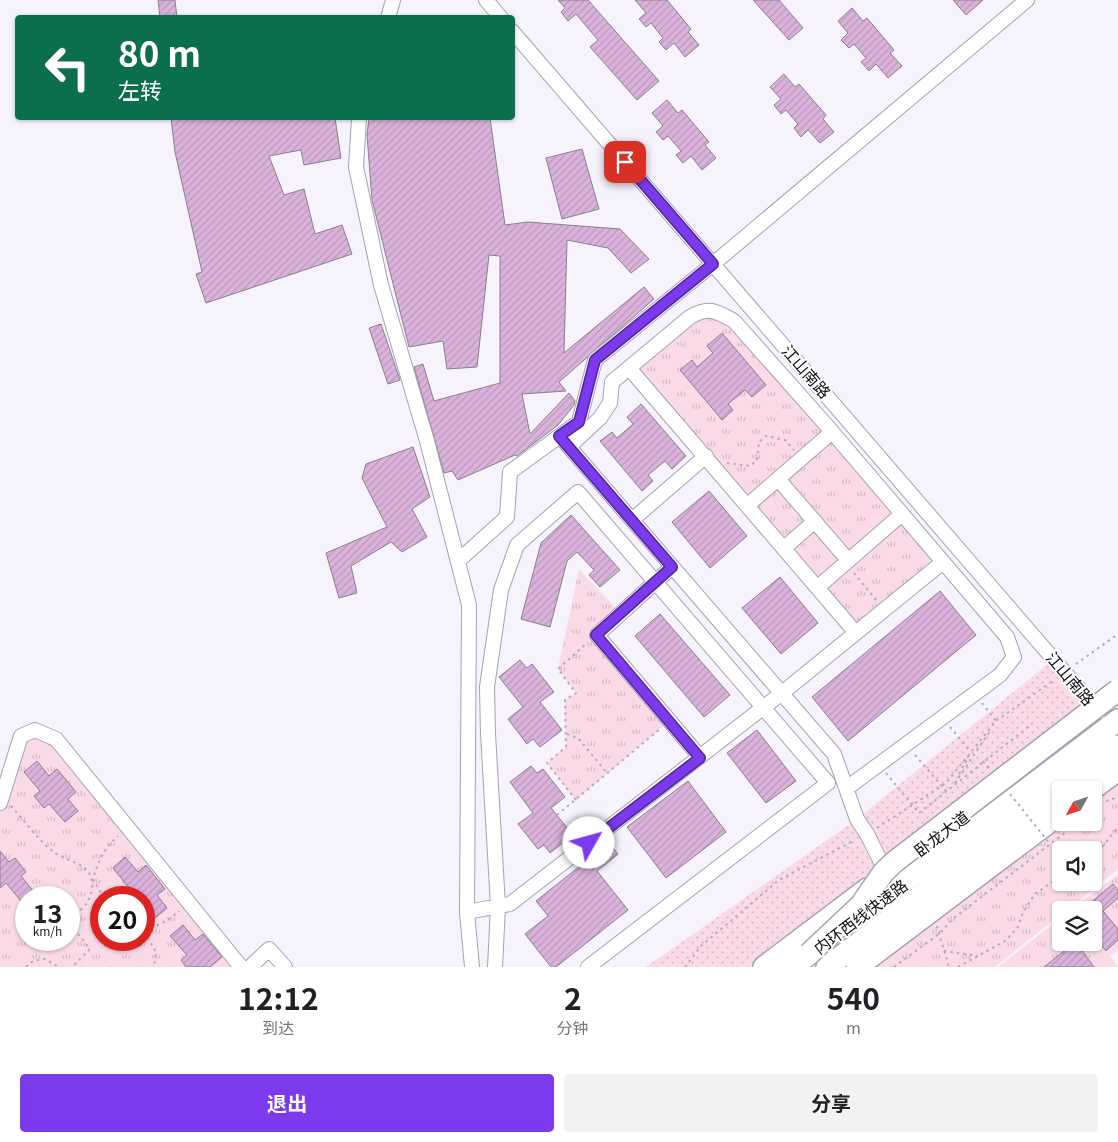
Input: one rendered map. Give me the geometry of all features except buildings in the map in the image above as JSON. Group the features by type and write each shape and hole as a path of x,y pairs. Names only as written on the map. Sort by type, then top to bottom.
{"highway":[{"path":"1078,721 1118,675"},
{"path":"801,961 861,905 883,873 893,863 1118,690"},
{"name":"卧龙大道","path":"764,967 887,874 1109,716 1118,699"},
{"name":"内环西线快速路","path":"801,961 1109,716"},
{"name":"内环西线快速路","path":"827,967 1118,746"},
{"path":"1086,781 1118,761"},
{"path":"1102,782 1118,770"},
{"path":"1025,817 1052,801"},
{"path":"857,967 1052,819"}],"street":[{"path":"389,15 393,0"},
{"path":"486,0 498,15"},
{"path":"564,442 579,422 595,360 713,264 1027,0"},
{"name":"江山南路","path":"515,34 1066,671 1109,716"},
{"path":"359,120 356,167 381,285 427,441 469,605 467,912 472,967"},
{"path":"458,561 508,517 510,472 564,442 600,418 610,403 612,382 690,317 701,311 715,311 734,321 832,432 1007,638 1014,658 1000,675 846,788"},
{"path":"629,368 818,586 856,633"},
{"path":"748,505 832,432"},
{"path":"564,442 834,754 857,819 867,834 887,874"},
{"path":"632,520 706,456"},
{"path":"778,479 815,521 847,562"},
{"path":"495,967 498,906 487,687 501,590 517,545 578,492 765,707 828,783 588,967"},
{"path":"818,586 902,514"},
{"path":"784,548 815,521"},
{"path":"467,912 510,904 782,694 943,562"},
{"path":"672,567 596,635 700,758"},
{"path":"2,800 21,736 35,730 56,739 241,967"},
{"path":"250,967 269,949 285,967"}],"path":[{"path":"706,456 738,466 750,466 757,460 759,442 766,436 784,440 792,447 800,460"},
{"path":"847,562 884,610"},
{"path":"685,967 701,946 779,880 867,834 942,786 996,721 1118,634"},
{"path":"576,800 547,762 566,747 565,700 576,693 558,669 596,635"},
{"path":"974,694 996,721"},
{"path":"941,718 971,752"},
{"path":"557,816 669,721"},
{"path":"954,785 996,721"},
{"path":"879,764 919,813 1032,724"},
{"path":"567,734 578,738 607,773"},
{"path":"906,744 946,791"},
{"path":"954,785 971,752"},
{"path":"983,761 996,776"},
{"path":"1008,791 1050,844"},
{"path":"1102,803 1118,797"},
{"path":"2,800 60,857 87,869 97,886"},
{"path":"1102,847 1118,827"},
{"path":"72,967 90,949 71,926 73,916 83,909 92,894 93,879 98,862 108,844 128,828"},
{"path":"894,967 939,934 954,918 1067,831"},
{"path":"958,967 1005,941 1018,927 1024,912 1035,894 1052,882"},
{"path":"155,926 171,918 189,903"},
{"path":"932,910 949,967"},
{"path":"154,967 155,950"},
{"path":"944,950 978,956"},
{"path":"26,967 33,961 45,959 59,967"}],"green space":[{"path":"715,311 943,562 856,633 629,368 690,317"},
{"path":"579,569 620,613 597,634 669,721 576,800 547,763 566,747 565,700 576,693 558,669"},
{"path":"1054,659 1100,713 751,967 646,967 857,819"},
{"path":"21,736 56,739 241,967 0,967 0,803"},
{"path":"1118,770 1118,869 1102,882 1102,841 1052,841 1052,891 1091,891 1078,901 1052,901 1052,921 995,967 857,967 1052,828 1052,831 1102,831 1102,783"},
{"path":"1118,874 1118,950 1110,956 1118,967 998,967 1052,925 1052,951 1102,951 1102,901 1083,901 1096,891 1102,891 1102,886"}],"route":[{"path":"589,843 700,758 596,635 672,567 559,436 579,422 595,360 713,264 625,162"}]}
